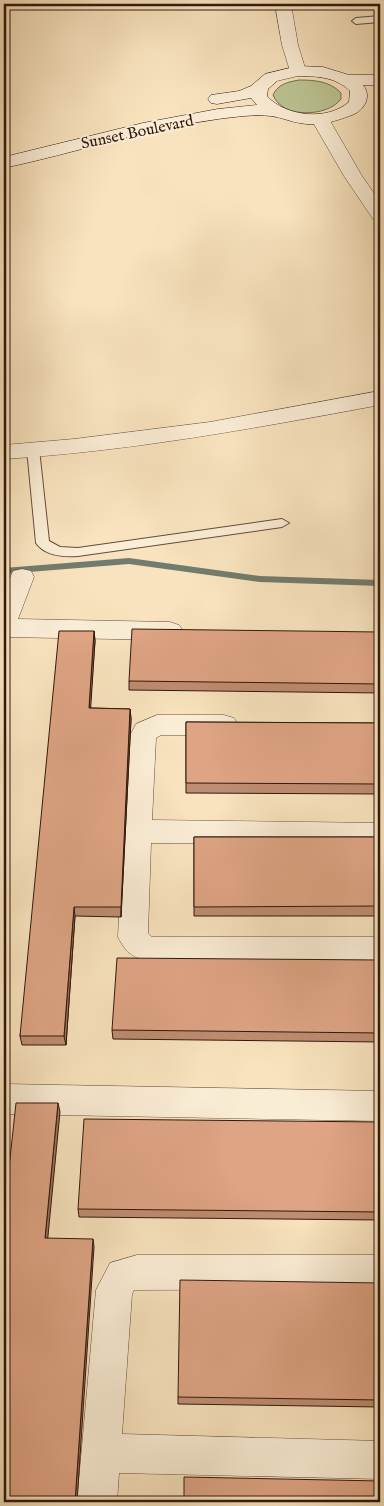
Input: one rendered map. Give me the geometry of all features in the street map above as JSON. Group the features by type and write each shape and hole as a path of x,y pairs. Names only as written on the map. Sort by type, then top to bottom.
{"street":[{"path":"283,4 290,45 298,71"},
{"name":"Sunset Boulevard","path":"4,146 126,116 179,105 242,96 259,89 269,79 277,75 298,71 325,73 347,80"},
{"path":"347,80 380,80"},
{"path":"347,80 358,90 359,100 380,95"},
{"path":"259,89 260,101 273,111"},
{"name":"Sunset Boulevard","path":"4,164 138,129 186,119 251,110 273,111 295,118 320,119 342,114 356,106 359,100"},
{"path":"320,119 353,176 380,215"},
{"path":"4,452 210,429 380,398"},
{"path":"4,624 22,577"},
{"path":"4,628 192,631"},
{"path":"244,725 157,725 146,731 141,741 133,937 142,947 152,950 380,950"},
{"path":"136,831 380,834"},
{"path":"4,1099 380,1106"},
{"path":"97,1502 114,1290 123,1275 136,1272 380,1272"},
{"path":"100,1453 380,1460"}],"lane":[{"path":"356,21 380,18"},
{"path":"33,449 44,543 50,548 67,553 78,552 282,524"}],"green space":[{"path":"299,80 316,81 332,86 341,93 341,99 335,105 326,109 306,113 295,112 278,103 273,95 275,91 287,83"}],"building":[{"path":"132,629 380,632 380,684 129,681"},
{"path":"59,631 94,631 89,708 130,709 121,907 74,907 64,1036 20,1036"},
{"path":"186,722 380,723 380,784 186,783"},
{"path":"194,837 380,837 380,906 194,907"},
{"path":"117,958 380,960 380,1033 112,1030"},
{"path":"16,1103 58,1103 45,1238 93,1239 75,1502 4,1502 4,1214"},
{"path":"84,1119 380,1122 380,1212 78,1209"},
{"path":"180,1280 380,1283 380,1400 178,1397"},
{"path":"184,1477 380,1481 380,1502 184,1502"}],"waterway":[{"path":"4,571 129,561 260,579 380,583"}]}
